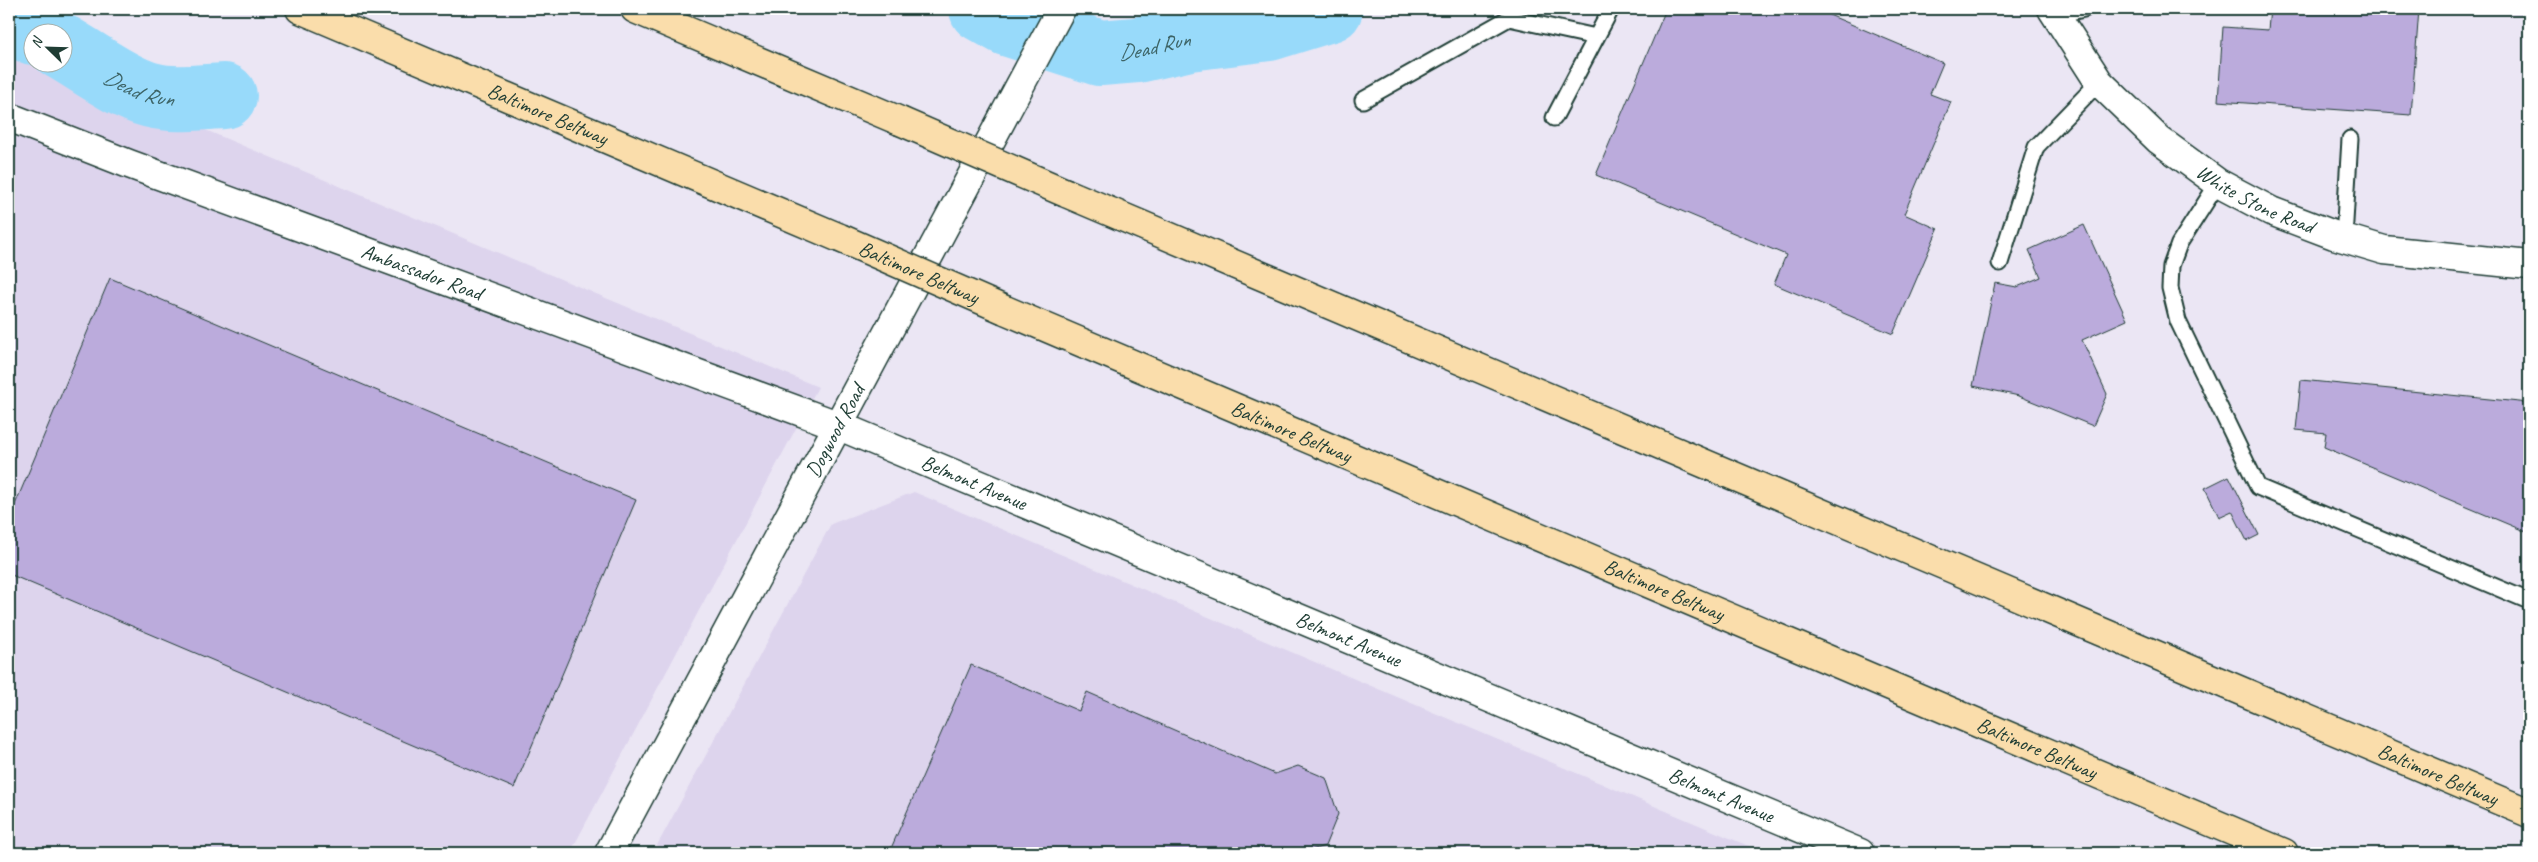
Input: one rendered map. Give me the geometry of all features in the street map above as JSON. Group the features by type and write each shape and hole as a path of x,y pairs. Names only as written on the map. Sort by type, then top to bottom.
{"highway":[{"name":"Baltimore Beltway","path":"300,9 2284,853"},
{"name":"Baltimore Beltway","path":"635,9 2529,813"}],"street":[{"name":"White Stone Road","path":"2054,12 2099,82 2159,140 2218,183 2271,211 2344,238 2384,250 2529,265"},
{"name":"Dogwood Road","path":"609,853 1052,27"},
{"name":"Ambassador Road","path":"9,117 120,161 837,425"},
{"name":"Belmont Avenue","path":"837,425 1860,853"}],"lane":[{"path":"1554,118 1610,9"},
{"path":"2054,12 2084,9"},
{"path":"1363,100 1509,18 1596,37"},
{"path":"2000,263 2036,147 2099,82"},
{"path":"2344,238 2350,140"},
{"path":"2218,183 2179,244 2171,266 2170,288 2178,321 2258,487 2529,601"}],"shaded area":[{"path":"9,47 22,53 22,72 67,72 818,387 570,853 9,853"},
{"path":"914,492 1765,853 653,853 831,524"}],"building":[{"path":"1666,9 1815,9 1943,63 1930,94 1951,102 1904,214 1938,229 1893,334 1774,284 1786,255 1596,175"},
{"path":"2270,9 2419,9 2411,115 2218,101 2223,27 2268,30"},
{"path":"2084,225 2127,320 2082,340 2107,394 2093,426 2019,396 1973,386 1995,283 2017,287 2041,277 2029,250"},
{"path":"110,278 636,500 514,788 9,574 9,519"},
{"path":"2301,380 2529,403 2529,533 2324,447 2326,433 2296,430"},
{"path":"2229,476 2259,535 2247,541 2232,511 2219,517 2205,488"},
{"path":"971,665 1079,711 1087,692 1275,774 1298,766 1326,778 1338,814 1325,846 1311,850 1310,853 889,853"}],"waterway":[{"name":"Dead Run","path":"982,9 1007,23 1100,53 1137,50 1189,38 1269,28 1330,9"},
{"name":"Dead Run","path":"9,21 22,27"},
{"name":"Dead Run","path":"72,53 140,92 160,97 178,98 224,96"}]}
